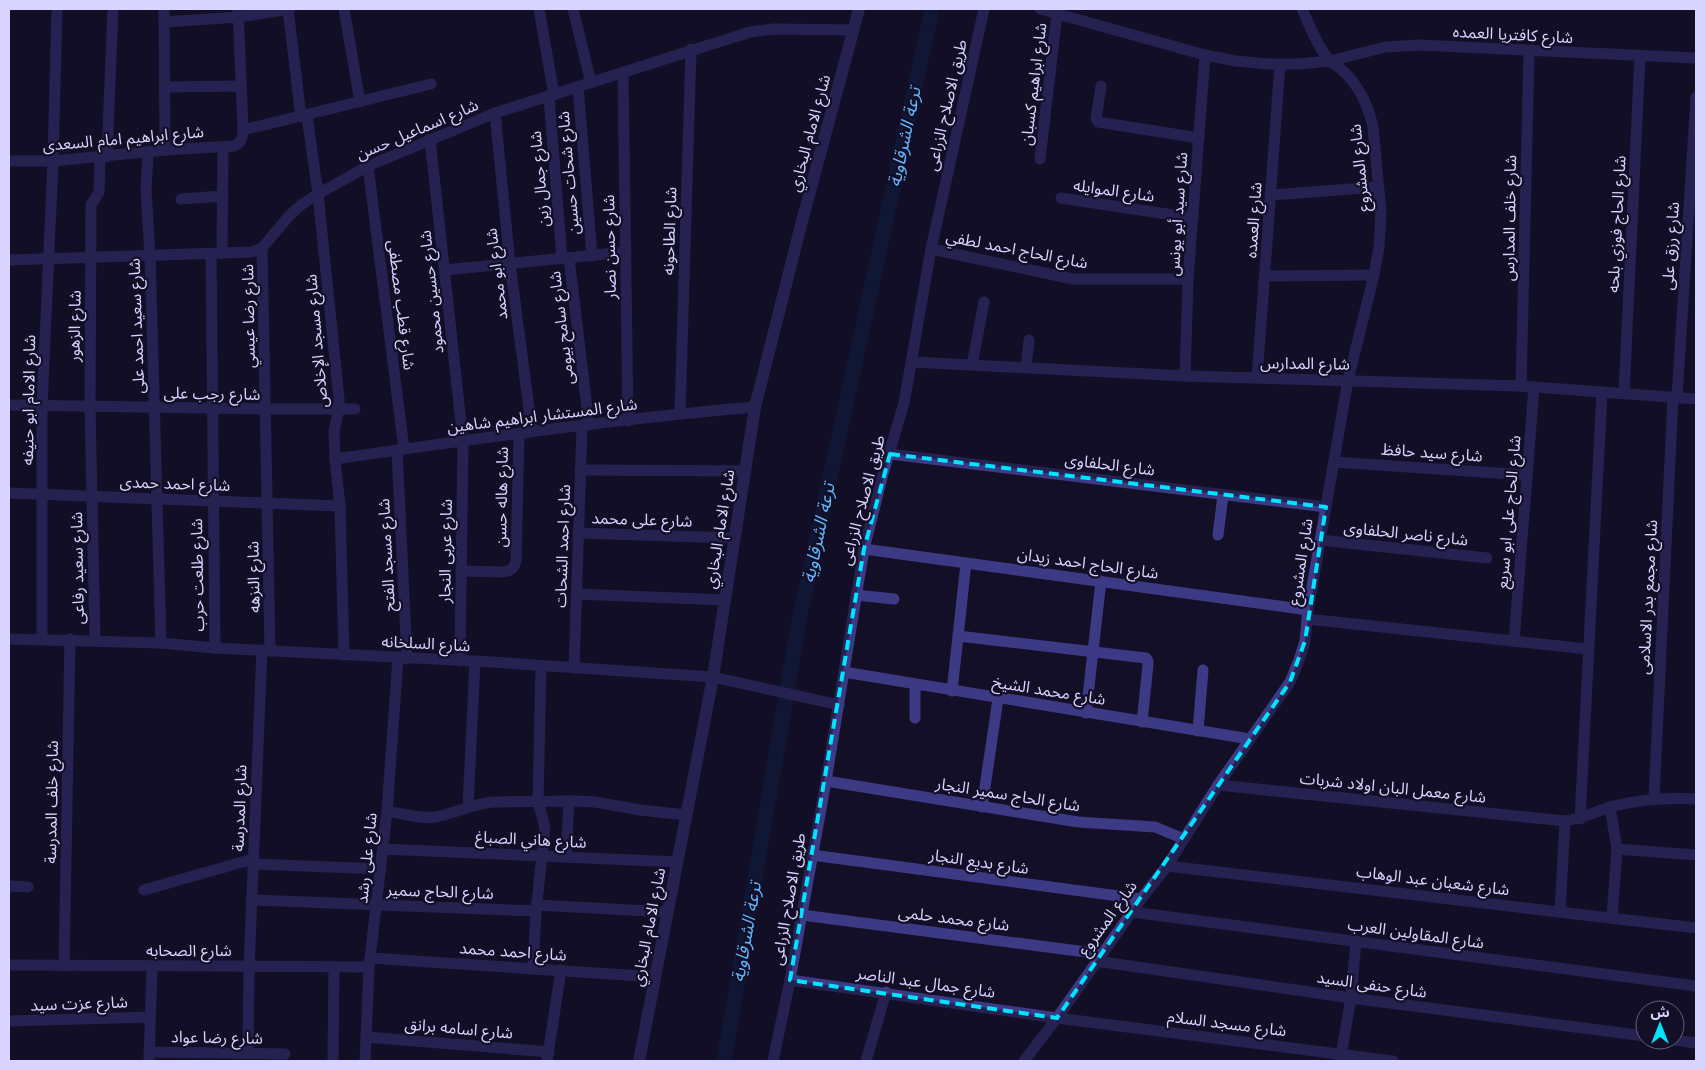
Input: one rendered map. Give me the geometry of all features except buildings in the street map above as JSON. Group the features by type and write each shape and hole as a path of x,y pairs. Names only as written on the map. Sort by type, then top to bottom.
{"street":[{"name":"شارع الامام ابو حنيفه","path":"42,639 42,406 53,161 57,9"},
{"name":"شارع الزهور","path":"92,496 90,407 91,205 98,192 104,157 113,9"},
{"path":"164,9 165,150"},
{"path":"164,22 288,9 304,116"},
{"path":"344,9 360,102"},
{"name":"شارع جمال زين","path":"539,9 552,96 566,258"},
{"path":"573,9 591,83"},
{"name":"شارع الامام البخاري","path":"639,1061 713,677 755,407 800,225 859,9"},
{"name":"طريق الاصلاح الزراعى","path":"773,1061 790,980 826,780 864,549 904,403 930,248 984,9"},
{"name":"شارع كافتريا العمده","path":"1040,9 1205,55 1236,61 1280,64 1330,61 1370,50 1399,45 1696,58"},
{"name":"شارع المشروع","path":"1024,1061 1057,1018 1140,899 1166,866 1218,785 1290,682 1303,647 1348,380 1374,275 1380,236 1381,212 1370,113 1358,88 1342,69 1330,61 1314,37 1302,9"},
{"path":"238,13 243,130 431,84"},
{"name":"شارع ابراهيم كسبان","path":"1040,159 1057,13"},
{"name":"شارع اسماعيل حسن","path":"262,248 301,205 318,194 368,166 495,113 623,73 691,49 761,30 854,30"},
{"name":"شارع الطاحونه","path":"680,413 691,49"},
{"name":"شارع خلف المدارس","path":"1521,386 1529,51"},
{"name":"شارع سيد أبو يونس","path":"1185,376 1188,279 1205,55"},
{"name":"شارع الحاج فوزي بلحه","path":"1624,393 1640,56"},
{"name":"شارع العمده","path":"1257,378 1280,64"},
{"name":"شارع حسن نصار","path":"623,73 628,420"},
{"path":"165,87 241,86"},
{"path":"1101,86 1096,119 1098,122 1198,138"},
{"name":"شارع شحات حسين","path":"578,87 592,256"},
{"name":"شارع رزق على","path":"1675,397 1696,96"},
{"name":"شارع ابو محمد","path":"495,113 510,264 532,431"},
{"name":"شارع مسجد الإخلاص","path":"304,116 318,194 339,409 334,431 340,506 344,654"},
{"name":"شارع ابراهيم امام السعدى","path":"9,161 53,161 165,150 223,147 238,144 243,136 243,130"},
{"name":"شارع حسين محمود","path":"430,139 463,441"},
{"name":"شارع طلعت حرب","path":"214,648 212,501 217,253 223,196 223,147"},
{"name":"شارع سعيد احمد على","path":"148,152 146,191 150,255 161,643"},
{"name":"شارع قطب مصطفى","path":"368,166 401,450"},
{"path":"1271,195 1378,187"},
{"path":"182,199 223,196"},
{"name":"شارع الموايله","path":"1061,198 1193,218"},
{"path":"9,260 252,252 262,248"},
{"name":"شارع رضا عيسي","path":"262,248 268,503"},
{"name":"شارع الحاج احمد لطفي","path":"930,248 1073,279 1188,279"},
{"path":"445,270 626,252"},
{"name":"شارع سامح بيومى","path":"566,258 585,425"},
{"path":"1265,276 1374,275"},
{"path":"972,365 984,302"},
{"path":"1026,368 1029,340"},
{"name":"شارع المدارس","path":"912,362 1185,376 1521,386 1696,399"},
{"name":"شارع الحاج على ابو سريع","path":"1514,641 1534,387"},
{"path":"1580,819 1602,392"},
{"name":"شارع مجمع بدر الاسلامى","path":"1654,798 1675,397"},
{"name":"شارع رجب على","path":"9,405 266,410 355,408"},
{"name":"شارع المستشار ابراهيم شاهين","path":"335,459 532,431 680,413 755,407"},
{"name":"شارع احمد الشحات","path":"574,668 580,470 585,425"},
{"name":"شارع هاله حسن","path":"461,571 503,572 514,567 516,561 518,433"},
{"name":"شارع عربى النجار","path":"460,661 463,441"},
{"name":"شارع مسجد الفتح","path":"401,450 402,658"},
{"name":"شارع الحلفاوى","path":"890,454 1326,507"},
{"name":"شارع سيد حافظ","path":"1334,462 1527,474"},
{"path":"580,470 745,471"},
{"name":"شارع احمد حمدى","path":"9,493 340,506"},
{"path":"1218,535 1223,494"},
{"name":"شارع سعيد رفاعى","path":"92,496 95,640"},
{"name":"شارع النزهه","path":"266,651 268,503"},
{"name":"شارع على محمد","path":"578,533 734,538"},
{"name":"شارع ناصر الحلفاوى","path":"1320,540 1488,558"},
{"name":"شارع الحاج احمد زيدان","path":"864,549 1100,581 1308,614 1588,649"},
{"path":"952,691 966,563"},
{"path":"1086,713 1100,581"},
{"path":"576,594 724,600"},
{"path":"856,595 894,599"},
{"path":"958,636 1141,657 1148,661 1142,722"},
{"name":"شارع السلخانه","path":"9,639 70,639 161,643 214,648 344,654 713,677 839,705"},
{"name":"شارع خلف المدرسة","path":"64,966 70,639"},
{"name":"شارع المدرسة","path":"248,1054 251,900 266,651"},
{"name":"شارع على رشد","path":"365,1061 369,963 384,849 402,658"},
{"path":"468,807 475,662"},
{"path":"533,969 545,828 538,801 541,666"},
{"path":"1198,731 1203,670"},
{"name":"شارع محمد الشيخ","path":"844,672 998,699 1250,739"},
{"path":"915,685 915,718"},
{"path":"982,807 998,699"},
{"name":"شارع الحاج سمير النجار","path":"826,780 1078,822 1155,827 1184,839"},
{"name":"شارع معمل البان اولاد شربات","path":"1218,785 1565,820 1580,819 1610,808 1654,798 1696,799"},
{"path":"388,811 421,817 435,817 492,802 569,800 686,815"},
{"path":"566,857 569,800"},
{"path":"1610,808 1617,849 1612,918"},
{"path":"1560,912 1565,820"},
{"name":"شارع هاني الصباغ","path":"384,849 677,862"},
{"path":"1617,849 1696,855"},
{"name":"شارع بديع النجار","path":"812,855 1140,899"},
{"path":"144,890 253,862 381,869"},
{"name":"شارع شعبان عبد الوهاب","path":"1166,866 1696,928"},
{"path":"9,886 28,887"},
{"name":"شارع الحاج سمير","path":"251,900 667,912"},
{"name":"شارع المقاولين العرب","path":"1132,912 1696,986"},
{"name":"شارع محمد حلمى","path":"802,915 1099,958"},
{"path":"1341,1058 1356,941"},
{"name":"شارع حنفى السيد","path":"1099,958 1350,998 1635,1035"},
{"name":"شارع الصحابه","path":"9,965 334,967 369,963"},
{"name":"شارع احمد محمد","path":"369,963 561,970 655,977"},
{"path":"149,1057 152,966"},
{"path":"333,1061 334,967"},
{"path":"548,1057 561,970"},
{"name":"شارع جمال عبد الناصر","path":"790,980 886,992 1057,1018"},
{"path":"866,1061 886,992"},
{"name":"شارع عزت سيد","path":"9,1021 150,1017"},
{"name":"شارع مسجد السلام","path":"1057,1018 1341,1058 1393,1061"},
{"name":"شارع اسامه برانق","path":"366,1037 548,1057"},
{"name":"شارع رضا عواد","path":"149,1057 285,1054"}],"highlighted area":[{"path":"890,454 1326,507 1305,641 1290,682 1057,1018 790,980 864,549"}],"waterway":[{"name":"ترعة الشرقاوية","path":"724,1061 799,620 932,9"}]}
